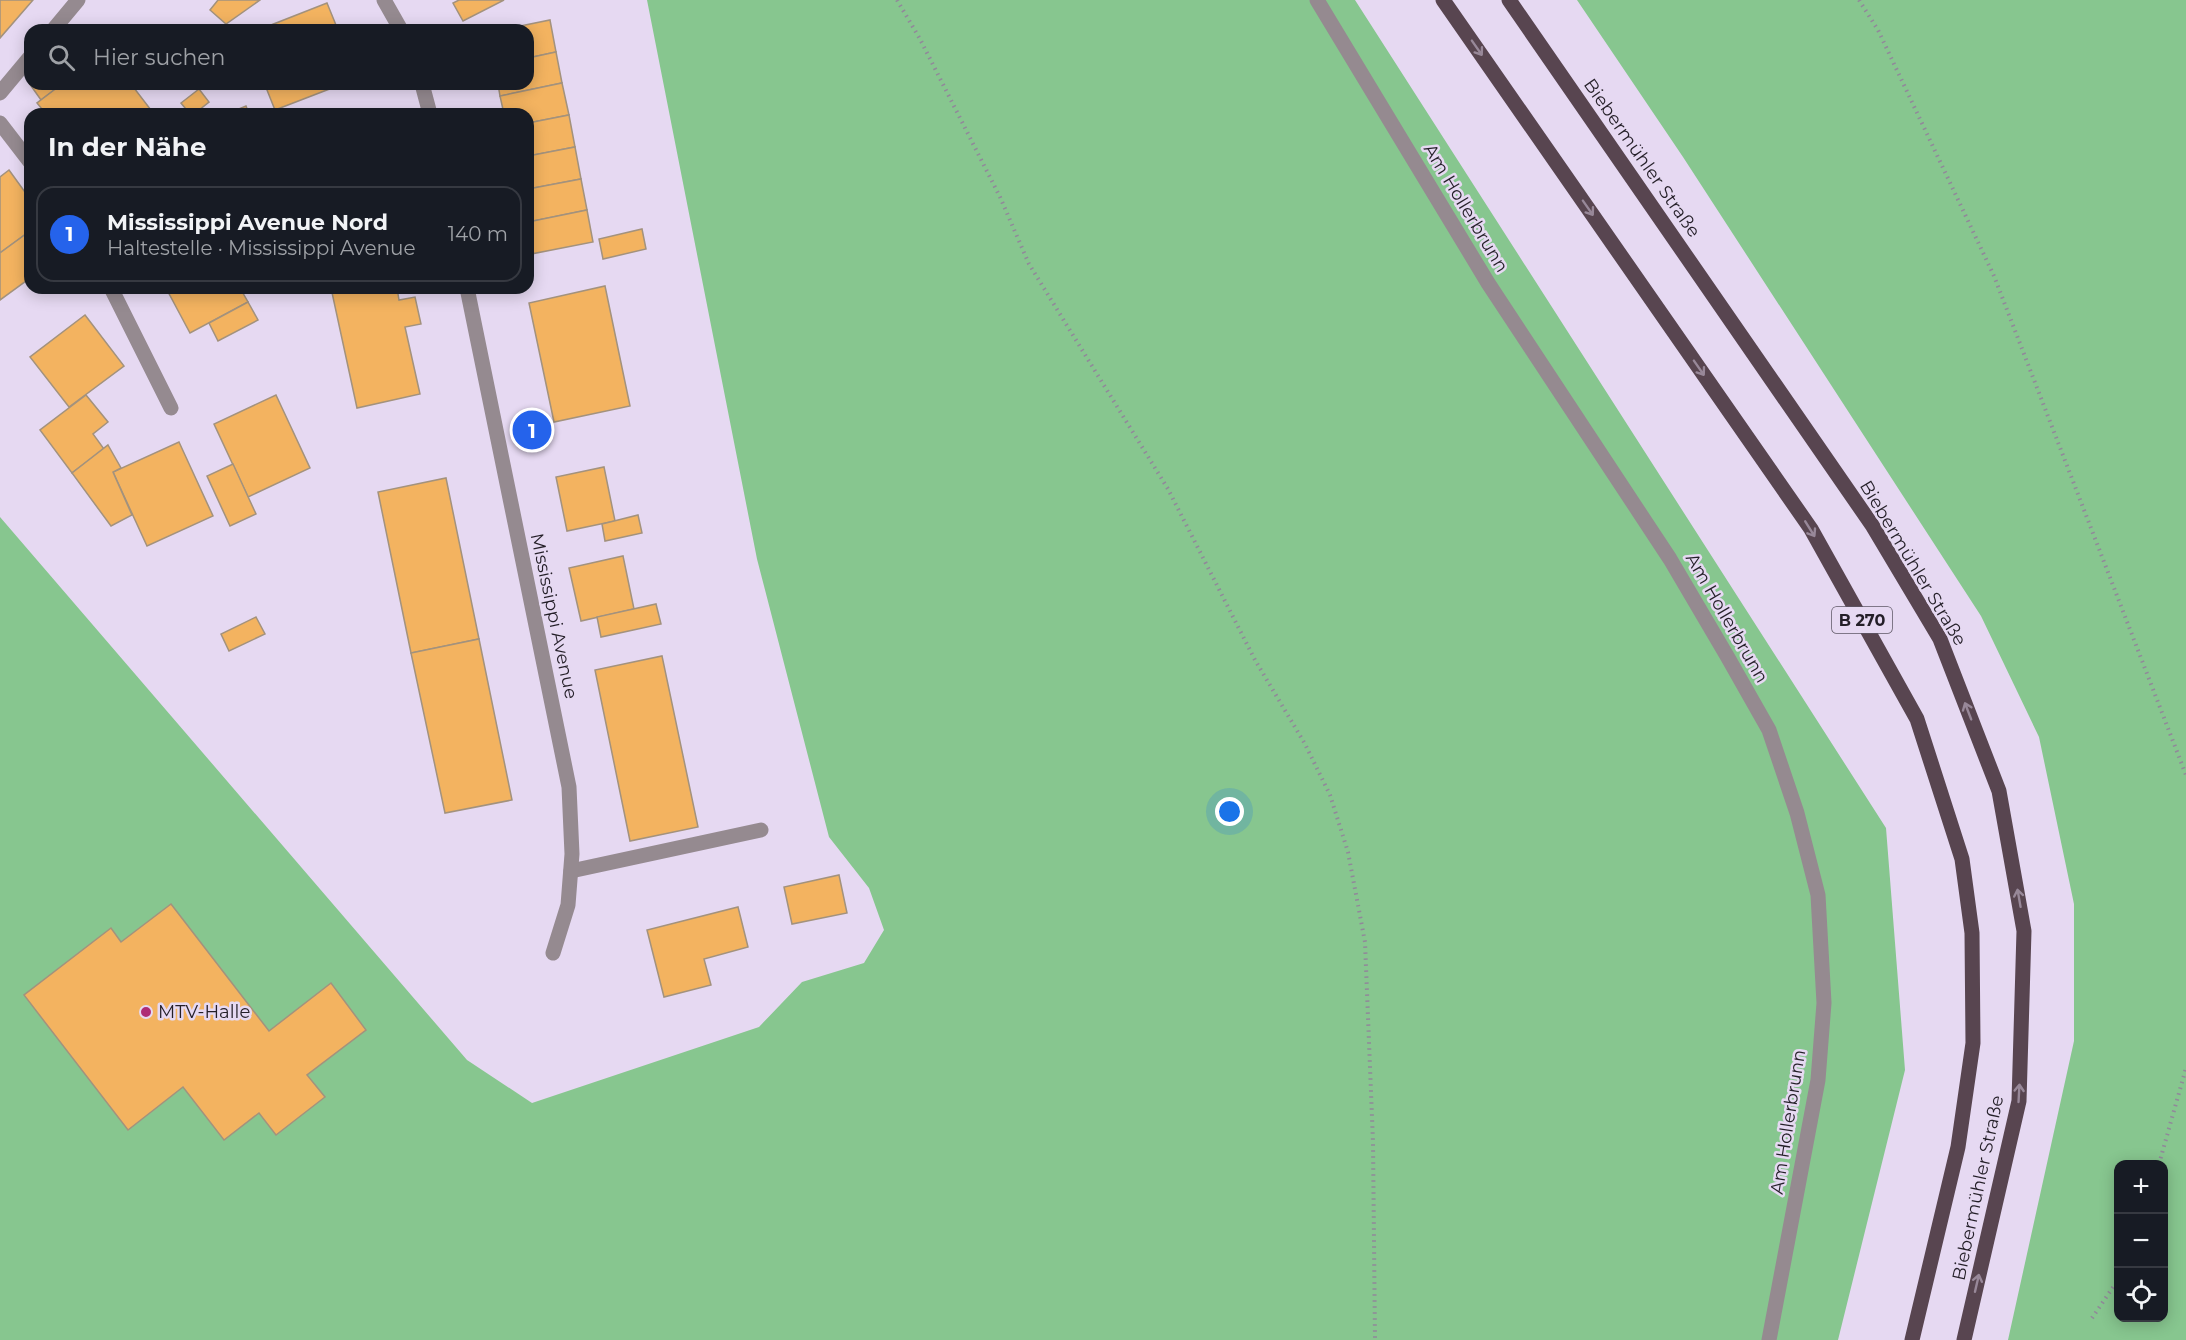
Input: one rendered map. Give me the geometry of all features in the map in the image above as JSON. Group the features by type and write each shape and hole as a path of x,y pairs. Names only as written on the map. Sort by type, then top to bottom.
{"main road":[{"name":"B 270","path":"1443,0 1811,530 1917,719 1962,859 1972,933 1973,1042 1958,1147 1912,1340"},
{"name":"Biebermühler Straße","path":"1509,0 1872,525 1940,639 1999,791 2024,931 2019,1101 1964,1340"}],"street":[{"path":"58,24 78,0"},
{"path":"384,0 398,24"},
{"name":"Am Hollerbrunn","path":"1317,0 1488,283 1670,559 1722,646 1768,730 1797,813 1818,895 1824,1003 1818,1080 1769,1340"},
{"path":"0,93 24,64"},
{"path":"424,90 428,108"},
{"path":"0,123 24,154"},
{"path":"114,294 171,408"},
{"name":"Mississippi Avenue","path":"468,294 569,787 572,854 568,905 553,953"},
{"path":"571,871 761,830"}],"path":[{"path":"897,0 920,39 989,176 1029,264 1168,489 1255,660 1305,744 1330,795 1348,852 1365,942 1373,1142 1375,1340"},
{"path":"1859,0 1878,30 1994,276 2186,775"},
{"path":"2160,1160 2186,1068"},
{"path":"2092,1318 2114,1286"}],"green space":[{"path":"647,0 1355,0 1886,828 1905,1070 1838,1340 0,1340 0,517 467,1060 532,1103 759,1027 802,982 864,963 884,930 869,888 829,837 757,559"},
{"path":"1577,0 2186,0 2186,1340 2008,1340 2074,1041 2074,904 2039,737 1981,616 1683,157"}],"building":[{"path":"0,0 33,0 0,38"},
{"path":"218,0 260,0 226,24 210,10"},
{"path":"459,0 504,0 463,21 453,3"},
{"path":"327,3 336,24 274,24"},
{"path":"550,20 556,52 534,57 534,24 530,24"},
{"path":"556,52 562,83 534,89 534,57"},
{"path":"562,83 569,115 534,122 534,108 503,108 500,96"},
{"path":"34,90 54,90 41,100"},
{"path":"54,90 136,90 149,108 41,108 37,103"},
{"path":"198,90 209,102 202,108 185,108 181,103"},
{"path":"267,90 327,90 280,108 274,108"},
{"path":"499,90 529,90 500,96"},
{"path":"569,115 575,147 534,155 534,122"},
{"path":"575,147 581,179 534,188 534,155"},
{"path":"9,170 24,191 24,235 0,253 0,177"},
{"path":"581,179 587,210 534,221 534,188"},
{"path":"587,210 593,242 534,253 534,221"},
{"path":"642,229 646,249 603,259 599,239"},
{"path":"24,235 24,282 0,300 0,253"},
{"path":"605,286 630,406 554,422 529,303"},
{"path":"169,294 243,294 248,302 190,333"},
{"path":"332,294 398,294 399,300 415,297 421,324 405,327 420,394 357,408"},
{"path":"248,302 258,320 218,341 209,323"},
{"path":"85,315 124,366 69,407 30,357"},
{"path":"86,395 108,422 93,434 104,449 72,473 40,430"},
{"path":"276,395 310,468 248,497 214,424"},
{"path":"179,442 213,516 147,546 113,472"},
{"path":"108,445 121,468 113,472 132,515 111,526 72,473"},
{"path":"233,464 256,514 230,526 207,476"},
{"path":"604,467 615,521 567,531 556,477"},
{"path":"446,478 479,639 411,653 378,492"},
{"path":"638,515 642,533 605,541 602,524"},
{"path":"623,556 634,609 581,621 569,568"},
{"path":"656,604 661,624 601,637 597,617"},
{"path":"256,617 265,634 229,651 221,634"},
{"path":"479,639 512,800 445,813 411,653"},
{"path":"662,656 698,827 630,841 595,670"},
{"path":"839,875 847,913 792,924 784,887"},
{"name":"MTV-Halle","path":"171,904 269,1031 331,983 366,1030 307,1075 325,1097 276,1135 259,1113 224,1140 183,1087 128,1130 24,995 111,928 121,942"},
{"path":"738,907 748,947 704,959 711,985 664,997 647,930"}],"place":[{"name":"Mississippi Avenue Nord","path":"532,430"},
{"name":"MTV-Halle","path":"146,1012"}]}
